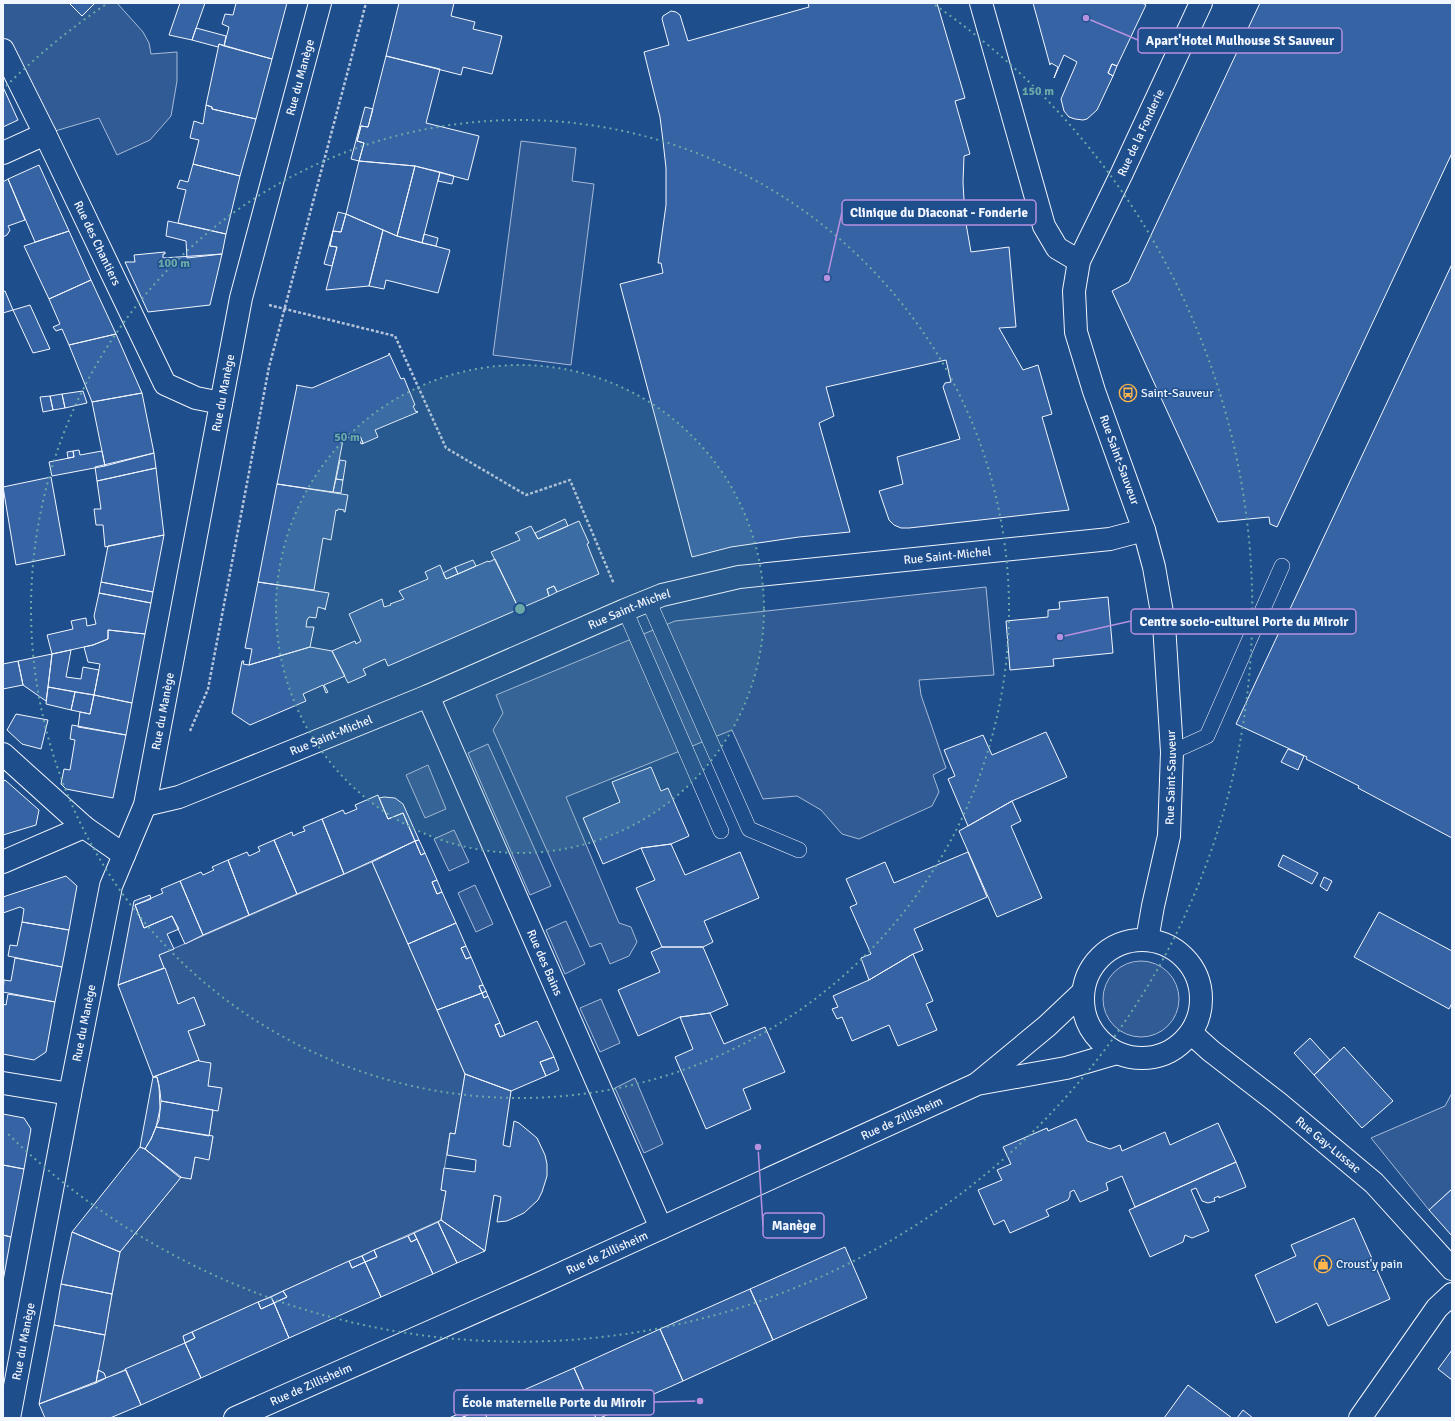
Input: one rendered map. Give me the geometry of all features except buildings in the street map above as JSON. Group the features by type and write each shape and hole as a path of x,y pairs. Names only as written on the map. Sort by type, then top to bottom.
{"street":[{"name":"Rue du Manège","path":"9,1418 111,886 145,805 242,298 320,3"},
{"path":"981,3 1044,226 1057,248 1079,261"},
{"name":"Rue de la Fonderie","path":"1079,261 1122,173 1201,3"},
{"name":"Rue des Chantiers","path":"3,50 165,384 196,398 221,403"},
{"path":"3,153 45,134"},
{"name":"Rue Saint-Sauveur","path":"1079,261 1074,291 1076,332 1094,391 1144,530 1154,567 1164,624 1172,752 1169,836 1147,940"},
{"name":"Rue Saint-Michel","path":"145,805 179,797 428,696 662,595 739,577 1110,539 1144,530"},
{"name":"Rue des Bains","path":"428,696 661,1228"},
{"path":"3,754 84,827 124,855"},
{"path":"3,862 84,827"},
{"path":"1147,940 1167,945 1184,957 1196,974 1201,993 1200,1014 1191,1033 1176,1048 1158,1056 1137,1058 1117,1053 1101,1043 1090,1028 1084,1011 1083,992 1090,971 1104,953 1124,942 1147,940"},
{"name":"Rue de Zillisheim","path":"977,1084 1047,1026 1083,992"},
{"name":"Rue Gay-Lussac","path":"1191,1033 1211,1051 1271,1098 1374,1183 1452,1269"},
{"name":"Rue de Zillisheim","path":"235,1418 534,1286 977,1084 1066,1068 1117,1053"},
{"path":"3,1083 70,1094"},
{"path":"1360,1418 1437,1308 1452,1294"}],"lane":[{"path":"1172,752 1207,736 1282,566"},
{"path":"648,600 749,829 799,850"},
{"path":"625,610 721,830"}],"path":[{"path":"187,738 208,688 269,367 366,3"},
{"path":"242,298 395,336 446,448 526,495 570,480 625,610"}],"shaded area":[{"path":"3,3 69,3 82,16 95,3 117,3 143,32 149,43 151,54 177,52 177,81 171,116 150,140 117,155 99,118 45,134 3,50"},
{"path":"521,141 576,148 572,181 594,184 571,365 493,355"},
{"path":"986,587 994,675 919,680 921,695 946,768 933,775 939,792 932,806 859,839 842,834 821,810 797,796 763,799 732,730 566,797 619,923 631,927 637,942 629,956 610,964 601,943 590,947 493,730 503,713 496,695 675,621"},
{"path":"488,744 551,886 530,895 468,753"},
{"path":"428,765 446,809 425,818 406,775"},
{"path":"454,830 469,862 449,871 434,839"},
{"path":"372,862 465,1074 455,1134 450,1133 441,1190 446,1191 441,1220 183,1336 185,1343 106,1378 104,1373 98,1370 120,1252 181,1177 191,1179 195,1157 209,1159 213,1137 209,1136 213,1110 221,1088 208,1086 188,1031 205,1025 194,998 178,1004 159,955"},
{"path":"475,885 493,924 476,932 458,893"},
{"path":"566,921 585,964 565,974 546,930"},
{"path":"1141,961 1156,964 1168,972 1176,984 1179,999 1176,1014 1168,1026 1156,1034 1141,1037 1126,1034 1114,1026 1106,1014 1103,999 1106,984 1114,972 1126,964"},
{"path":"601,999 620,1043 600,1052 580,1008"},
{"path":"635,1078 663,1144 644,1153 615,1088"},
{"path":"1452,1093 1452,1189 1429,1210 1371,1138 1445,1106"}],"place":[{"name":"Apart'Hotel Mulhouse St Sauveur","path":"1086,18"},
{"name":"Clinique du Diaconat - Fonderie","path":"827,278"},
{"name":"Saint-Sauveur","path":"1128,393"},
{"name":"Centre socio-culturel Porte du Miroir","path":"1060,637"},
{"name":"Manège","path":"758,1147"},
{"name":"Croust'y pain","path":"1323,1264"},
{"name":"École maternelle Porte du Miroir","path":"700,1401"}]}
